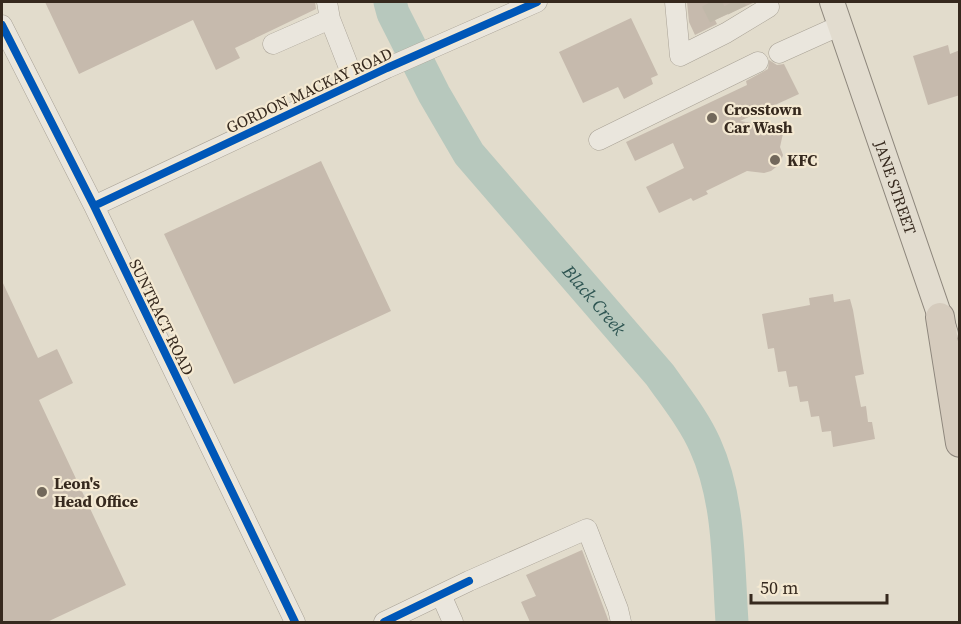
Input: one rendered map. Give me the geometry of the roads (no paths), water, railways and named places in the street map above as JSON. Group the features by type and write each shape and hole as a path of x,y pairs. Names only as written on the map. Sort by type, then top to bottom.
{"highway":[{"path":"940,317 960,443"}],"main road":[{"name":"JANE STREET","path":"833,7 960,370"}],"street":[{"name":"GORDON MACKAY ROAD","path":"94,206 454,38 501,9 537,2"},
{"path":"675,2 680,56 731,21 772,3"},
{"path":"779,53 833,7"},
{"path":"273,44 329,10 355,83"},
{"name":"SUNTRACT ROAD","path":"2,25 8,56 94,206 295,622"},
{"path":"599,140 758,62"},
{"path":"384,622 587,529 621,622"},
{"path":"441,595 453,622"}],"waterway":[{"name":"Black Creek","path":"390,2 393,13 434,94 469,154 660,375 701,436 713,466 723,510 732,622"}],"tunnel":[{"path":"711,2 719,18"},
{"path":"733,2 737,10"}],"place":[{"name":"Crosstown Car Wash","path":"712,118"},
{"name":"KFC","path":"775,160"},
{"name":"Leon's Head Office","path":"42,492"}]}
